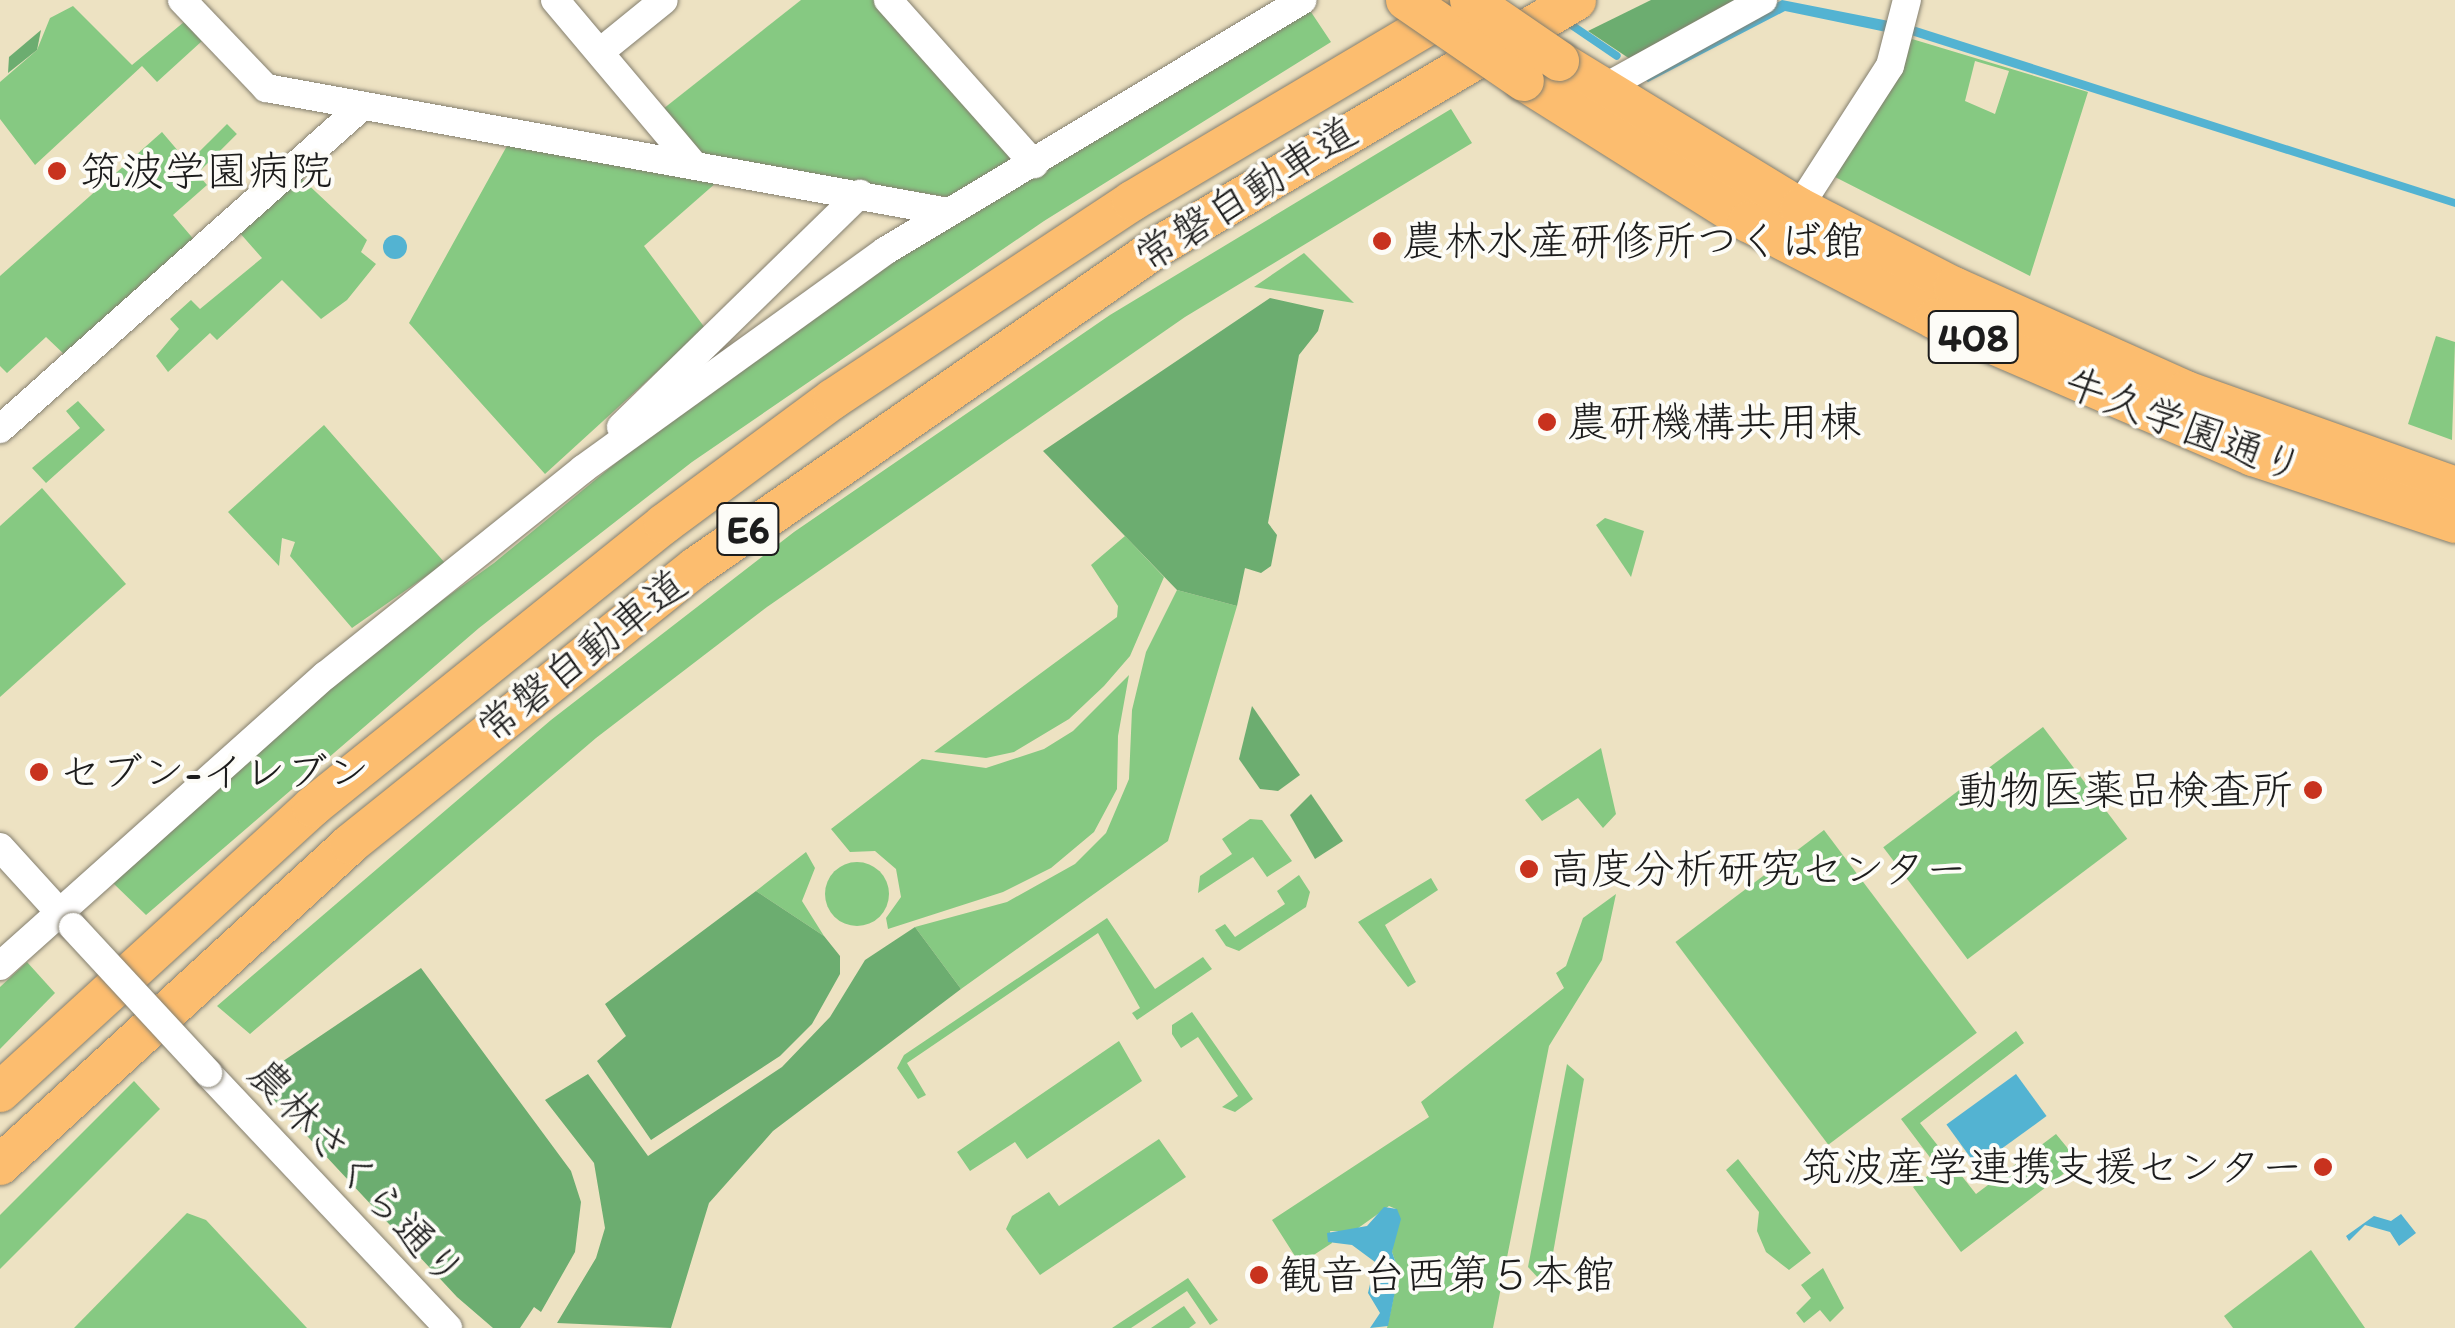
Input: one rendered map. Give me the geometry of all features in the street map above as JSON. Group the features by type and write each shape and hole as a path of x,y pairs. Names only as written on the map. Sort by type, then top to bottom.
{"highway":[{"name":"牛久学園通り","path":"1406,0 1542,71 1788,223 2143,412 2455,524"},
{"name":"牛久学園通り","path":"1471,0 1542,71 1602,89 1788,223 2264,422 2455,487"},
{"name":"常磐自動車道","path":"0,1092 312,807 664,524 849,388 1132,200 1471,0"},
{"name":"常磐自動車道","path":"0,1165 350,844 696,567 1159,246 1576,0"}],"street":[{"path":"182,0 266,88 948,212"},
{"path":"555,0 694,165"},
{"path":"600,52 664,0"},
{"path":"888,0 1034,164"},
{"path":"0,966 66,919 326,676 583,469 948,212 1034,164 1302,0"},
{"path":"1602,89 1763,0"},
{"path":"1788,223 1890,66 1907,0"},
{"path":"0,429 362,106"},
{"path":"583,469 656,387 860,194"},
{"name":"農林さくら通り","path":"0,847 448,1328"}],"green space":[{"path":"801,0 881,0 1018,161 947,197 703,156 663,109"},
{"path":"1651,0 1739,0 1630,59 1588,31"},
{"path":"73,6 132,65 184,22 202,41 157,82 142,66 35,165 0,119 0,82 37,50 50,18"},
{"path":"1309,9 1331,42 1044,221 692,462 479,628 146,915 113,883 376,648 494,563 656,430 890,261"},
{"path":"41,30 37,50 8,73 9,57"},
{"path":"1912,39 2088,92 2030,276 1835,177","holes":["1975,61 2009,71 1995,114 1965,101"]},
{"path":"1451,109 1472,143 1185,317 767,607 596,738 250,1034 217,1006 551,720 794,532 1110,315"},
{"path":"227,124 237,134 201,170 191,160"},
{"path":"162,132 207,185 173,215 196,242 66,356 46,337 7,373 0,366 0,276"},
{"path":"508,144 717,182 644,246 705,328 545,474 409,323"},
{"path":"300,177 367,240 361,252 376,264 347,300 321,319 282,280 217,340 210,333 168,372 156,356 179,329 170,319 191,300 200,309 262,258 239,232"},
{"path":"1304,253 1354,303 1254,287"},
{"path":"1270,298 1324,310 1318,331 1299,355 1268,523 1277,535 1271,566 1261,573 1245,568 1237,606 1177,590 1043,451"},
{"path":"2436,336 2455,342 2452,440 2408,424"},
{"path":"78,401 105,430 46,483 32,468 80,428 66,411"},
{"path":"324,425 445,563 352,628 290,556 295,542 282,538 279,566 228,512"},
{"path":"42,488 126,584 0,697 0,526"},
{"path":"1605,518 1644,531 1631,577 1596,525"},
{"path":"1125,536 1164,577 1130,656 1104,686 1069,719 1014,752 986,758 934,752 1117,617 1118,606 1091,565"},
{"path":"1177,590 1237,606 1168,841 961,989 915,927 1007,902 1075,864 1106,833 1129,779 1132,710 1146,652"},
{"path":"1129,675 1118,736 1117,789 1094,832 1051,868 1003,892 888,929 886,918 901,897 896,869 875,851 850,852 831,829 922,759 986,768 1044,749 1073,731"},
{"path":"1252,706 1300,775 1278,791 1260,789 1239,759"},
{"path":"2043,727 2127,839 1968,959 1883,847"},
{"path":"1601,748 1616,814 1603,828 1578,798 1542,821 1525,800"},
{"path":"1311,794 1343,841 1315,859 1290,815"},
{"path":"1250,819 1262,820 1292,861 1267,877 1253,857 1198,893 1200,876 1232,854 1222,839"},
{"path":"1824,830 1977,1033 1828,1145 1675,942"},
{"path":"806,852 815,868 802,901 824,936 756,891"},
{"path":"857,862 880,871 889,894 880,917 857,926 834,917 825,894 834,871"},
{"path":"1299,875 1310,892 1306,907 1239,951 1226,946 1215,930 1225,924 1235,937 1285,904 1277,891"},
{"path":"1431,878 1438,890 1385,925 1416,982 1408,987 1358,922"},
{"path":"756,891 824,936 840,956 840,974 812,1024 780,1056 651,1140 597,1061 626,1036 605,1004"},
{"path":"1616,894 1602,960 1549,1046 1493,1328 1387,1328 1399,1272 1392,1252 1396,1209 1389,1206 1354,1231 1330,1231 1332,1243 1300,1264 1272,1220 1429,1117 1421,1102 1564,988 1556,973 1566,966 1583,918"},
{"path":"1107,918 1155,989 1203,957 1212,969 1137,1020 1132,1013 1140,1008 1098,933 907,1063 926,1095 918,1099 897,1068 904,1055"},
{"path":"915,927 961,989 773,1131 709,1203 671,1328 557,1323 596,1258 605,1228 594,1163 545,1100 588,1074 648,1156 782,1067 830,1017 865,960"},
{"path":"27,962 55,993 0,1049 0,987"},
{"path":"421,968 571,1171 581,1202 575,1252 541,1312 534,1307 520,1328 493,1328 457,1297 255,1080"},
{"path":"1192,1012 1253,1099 1235,1112 1222,1107 1238,1096 1198,1037 1181,1048 1172,1034 1172,1025"},
{"path":"2016,1031 2024,1043 1920,1123 1976,1194 2056,1134 2079,1162 1961,1252 1913,1187 1938,1168 1901,1119"},
{"path":"1119,1041 1142,1081 1027,1159 1015,1142 970,1171 957,1152"},
{"path":"1567,1064 1584,1079 1553,1253 1542,1282 1528,1267"},
{"path":"134,1081 160,1109 0,1269 0,1215"},
{"path":"1159,1139 1186,1177 1040,1275 1006,1229 1012,1216 1049,1192 1059,1206"},
{"path":"1738,1159 1811,1253 1789,1270 1766,1252 1757,1231 1759,1212 1726,1170"},
{"path":"187,1213 206,1220 307,1328 74,1328"},
{"path":"2311,1250 2365,1328 2233,1328 2224,1316"},
{"path":"1823,1268 1844,1308 1830,1322 1820,1310 1804,1323 1796,1313 1811,1298 1801,1285"},
{"path":"1188,1278 1218,1320 1210,1325 1187,1291 1131,1328 1112,1328"},
{"path":"1184,1306 1196,1323 1189,1328 1151,1328"}],"water":[{"path":"1782,0 1894,22 1891,33 1785,11 1648,82 1640,76"},
{"path":"1913,26 2455,199 2455,207 1911,35"},
{"path":"390,235 400,235 407,247 400,259 390,259 383,252 383,242"},
{"path":"2016,1074 2047,1116 1977,1167 1946,1125"},
{"path":"1384,1207 1397,1209 1401,1219 1392,1252 1399,1272 1388,1326 1370,1328 1380,1313 1368,1293 1375,1262 1352,1245 1328,1242 1327,1233 1367,1226"},
{"path":"2401,1214 2416,1233 2399,1246 2390,1232 2365,1225 2349,1241 2346,1236 2374,1216 2391,1221"}],"waterway":[{"path":"1567,22 1617,56"}],"place":[{"name":"筑波学園病院","path":"57,171"},
{"name":"農林水産研修所つくば館","path":"1382,241"},
{"name":"農研機構共用棟","path":"1547,422"},
{"name":"セブン-イレブン","path":"39,772"},
{"name":"動物医薬品検査所","path":"2313,790"},
{"name":"高度分析研究センター","path":"1529,869"},
{"name":"筑波産学連携支援センター","path":"2323,1167"},
{"name":"観音台西第５本館","path":"1259,1275"}]}
